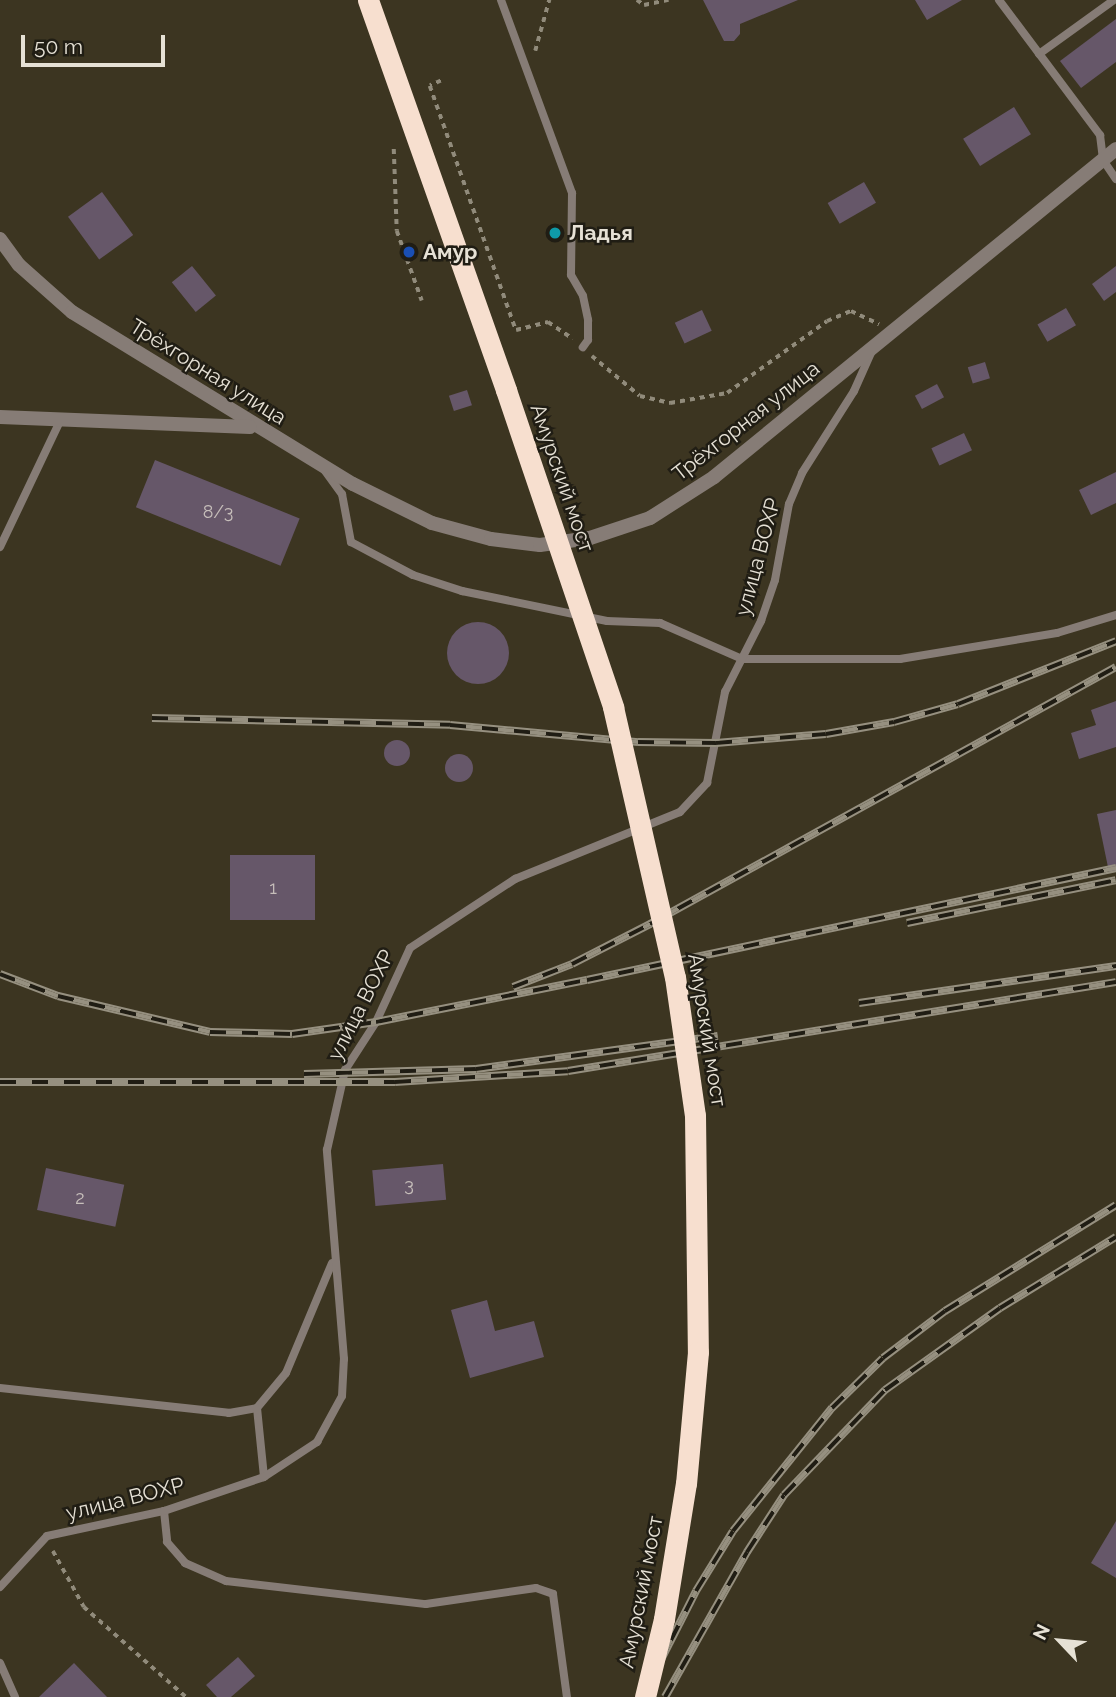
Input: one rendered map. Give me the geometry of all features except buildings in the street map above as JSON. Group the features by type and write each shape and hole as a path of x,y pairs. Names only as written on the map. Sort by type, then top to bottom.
{"highway":[{"name":"Амурский мост","path":"368,0 506,390 613,707 670,952 695,1115 698,1352 685,1483 664,1619 645,1697"}],"street":[{"name":"Трёхгорная улица","path":"0,239 19,265 72,312 254,427 322,466 432,523 491,539 540,545 590,538 650,518 714,477 1116,149"},
{"path":"0,417 254,427"}],"lane":[{"path":"501,0 572,193 571,275 583,296 588,320 588,341 583,348"},
{"path":"999,0 1100,135 1103,160 1116,179"},
{"path":"1039,54 1114,0"},
{"name":"улица ВОХР","path":"0,1587 47,1536 164,1511 264,1477 317,1442 342,1396 344,1359 333,1260 327,1150 342,1083 410,948 515,879 680,812 695,799 712,771 725,692 771,590 789,504 802,472 854,391 873,348"},
{"path":"0,547 61,419"},
{"path":"322,466 342,494 351,542 413,575 462,591 607,621 660,623 742,659 900,659 1057,633 1116,615"},
{"path":"0,1388 229,1413 257,1408 286,1373 333,1260"},
{"path":"257,1408 264,1477"},
{"path":"164,1511 167,1542 185,1563 226,1581 426,1604 536,1588 552,1594 567,1697"},
{"path":"0,1663 15,1697"}],"path":[{"path":"529,74 549,0"},
{"path":"637,0 644,5 668,0"},
{"path":"441,81 430,86 516,330 548,322 639,396 670,404 727,393 827,321 851,311 875,320 889,334"},
{"path":"394,149 397,231 422,301"},
{"path":"47,1536 63,1575 84,1607 186,1697"}],"railway":[{"path":"152,718 450,725 638,742 716,743 826,734 894,722 958,704 1116,641"},
{"path":"513,987 572,964 650,924 1116,667"},
{"path":"0,974 58,996 210,1032 292,1034 376,1022 587,980 1116,868"},
{"path":"907,923 1116,880"},
{"path":"859,1003 1116,966"},
{"path":"0,1082 395,1082 568,1071 1116,982"},
{"path":"304,1074 476,1069 718,1036"},
{"path":"642,1697 696,1591 733,1531 832,1408 883,1358 945,1311 1116,1205"},
{"path":"665,1697 747,1552 784,1495 885,1390 1000,1308 1116,1237"}],"place":[{"name":"Ладья","path":"555,233"},
{"name":"Амур","path":"409,252"}]}
